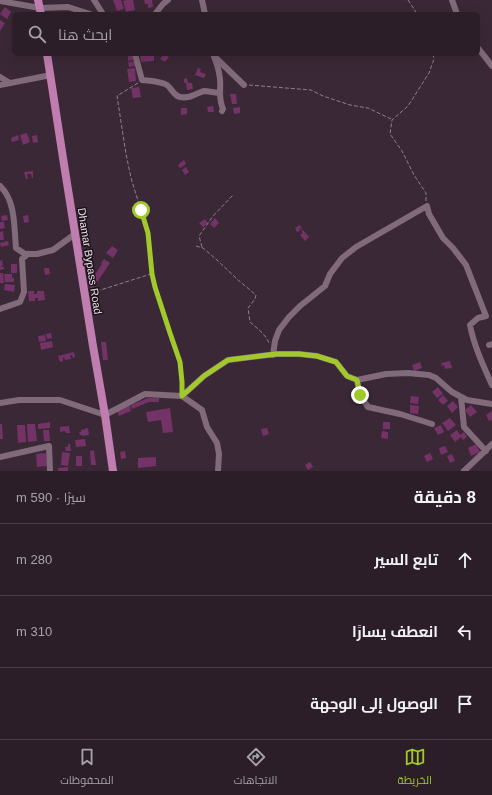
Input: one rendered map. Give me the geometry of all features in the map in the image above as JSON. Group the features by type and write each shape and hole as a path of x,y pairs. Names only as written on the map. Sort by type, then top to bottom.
{"main road":[{"name":"Dhamar Bypass Road","path":"47,56 113,471"}],"street":[{"path":"94,0 102,12"},
{"path":"157,12 168,0"},
{"path":"202,0 205,12"},
{"path":"452,0 456,12"},
{"path":"0,1 39,7 68,7 84,12"},
{"path":"480,51 492,66"},
{"path":"136,56 142,80 161,82 168,86 173,93 179,97 187,98 205,91 220,93"},
{"path":"213,56 219,68 221,82 221,105 223,108 222,111"},
{"path":"214,56 244,85"},
{"path":"0,85 51,75"},
{"path":"0,77 10,83"},
{"path":"0,186 6,191 10,201 13,214 16,248 25,254 37,254 53,250 75,234"},
{"path":"273,355 275,341 279,330 300,306 325,286 330,274 342,258 356,247 427,206 429,214 443,238 466,265 489,317 478,318 470,325 471,333 492,384"},
{"path":"0,309 20,302 24,292 22,259 28,254"},
{"path":"182,396 204,376 228,360 299,354 317,356 336,362 347,376 357,380 386,374 400,373 429,375 436,378 452,392 467,400 492,404"},
{"path":"357,380 360,395 368,407 400,414 432,424"},
{"path":"0,404 18,400 60,400 105,415 145,394 182,396 202,410 207,427 217,443 219,454 218,471"},
{"path":"461,397 464,427 486,451"},
{"path":"464,471 492,444"},
{"path":"0,457 48,446 50,471"}],"path":[{"path":"408,0 416,12"},
{"path":"427,206 426,193 414,175 402,151 390,134 392,120 408,106 429,73 434,59 433,56"},
{"path":"142,80 117,96 129,170 148,233 152,274 162,310 180,362 182,396"},
{"path":"244,85 311,90 323,96 350,105 368,108 392,120"},
{"path":"202,248 199,236 213,216 233,195"},
{"path":"196,246 202,248 217,260 256,295 255,299 248,308 250,322 269,340 273,355"},
{"path":"85,296 152,274"}],"building":[{"path":"113,0 121,0 124,9 117,11"},
{"path":"133,0 135,10 126,12 123,1"},
{"path":"144,0 152,0 153,7 148,8 148,4 145,4"},
{"path":"5,7 11,12 7,19 0,14"},
{"path":"0,20 5,23 0,31"},
{"path":"128,56 133,56 133,60 128,61"},
{"path":"140,56 154,56 154,61 141,62"},
{"path":"162,56 169,57 165,62 160,59"},
{"path":"136,61 136,66 129,67 128,62"},
{"path":"135,68 136,81 129,82 127,69"},
{"path":"198,68 201,69 200,72 206,74 204,78 195,75"},
{"path":"187,78 188,83 192,83 193,89 187,90 184,79"},
{"path":"139,87 141,97 133,98 131,88"},
{"path":"230,94 236,94 237,104 232,104"},
{"path":"213,106 214,112 208,112 207,107"},
{"path":"240,107 240,113 234,114 233,108"},
{"path":"181,108 187,108 187,114 181,115"},
{"path":"27,133 30,142 23,145 20,135"},
{"path":"18,135 19,140 12,142 11,138"},
{"path":"37,135 38,142 33,143 32,136"},
{"path":"184,160 186,164 180,168 178,165"},
{"path":"186,167 189,172 185,175 182,170"},
{"path":"33,171 33,178 31,174 27,174 28,179 26,179 24,172"},
{"path":"7,215 8,220 2,221 1,216"},
{"path":"28,215 29,222 24,223 23,216"},
{"path":"215,218 219,223 214,228 210,224"},
{"path":"205,219 208,223 203,227 199,223"},
{"path":"0,222 4,222 5,228 0,229"},
{"path":"300,225 302,229 301,230 299,228 300,231 297,232 295,228"},
{"path":"303,230 309,237 305,241 300,235 303,233 301,232"},
{"path":"3,231 4,240 0,240 0,232"},
{"path":"8,241 9,245 1,247 0,243"},
{"path":"112,246 118,250 113,258 106,253"},
{"path":"104,259 110,263 92,290 88,285"},
{"path":"2,260 3,266 1,267 4,267 4,269 0,270 0,261"},
{"path":"11,264 17,264 17,273 11,273"},
{"path":"44,268 49,268 50,274 45,275"},
{"path":"0,273 3,273 4,283 0,283"},
{"path":"4,274 12,274 14,282 5,282"},
{"path":"5,284 15,285 14,292 4,290"},
{"path":"28,291 34,291 34,294 37,294 37,291 44,291 45,300 38,301 38,298 35,298 35,301 29,301"},
{"path":"51,333 52,338 47,339 46,334"},
{"path":"45,335 46,341 39,342 38,336"},
{"path":"52,341 53,347 41,350 40,343"},
{"path":"101,342 106,342 108,360 103,360"},
{"path":"74,352 75,357 73,358 72,355 70,356 71,359 65,360 64,357 63,361 60,362 58,356"},
{"path":"450,361 452,368 445,369 444,365 442,366 441,363"},
{"path":"420,362 422,368 414,371 412,365"},
{"path":"438,387 443,394 437,398 432,392"},
{"path":"443,395 448,401 443,405 438,400"},
{"path":"411,396 419,397 418,404 410,403"},
{"path":"148,398 159,398 159,402 149,402 132,409 131,405"},
{"path":"453,401 458,407 452,413 447,406"},
{"path":"130,405 131,411 119,416 117,411"},
{"path":"410,405 419,406 418,414 410,413"},
{"path":"471,405 477,412 470,417 465,410"},
{"path":"170,408 173,432 163,433 161,420 148,422 146,412"},
{"path":"492,411 492,420 489,421 486,415"},
{"path":"450,418 456,425 448,431 442,423"},
{"path":"50,422 50,428 38,429 38,424"},
{"path":"383,422 390,422 390,429 383,429"},
{"path":"0,424 2,424 3,439 0,439"},
{"path":"27,424 35,424 37,441 28,442"},
{"path":"17,425 25,425 26,442 18,443"},
{"path":"441,425 444,432 438,435 434,428"},
{"path":"69,426 70,433 66,433 65,431 60,432 60,427"},
{"path":"88,428 89,435 80,435 79,432 81,432 81,430"},
{"path":"267,428 269,434 263,436 261,429"},
{"path":"43,430 49,430 50,441 44,441"},
{"path":"457,430 460,435 464,432 467,437 463,440 461,437 455,442 450,435"},
{"path":"382,431 388,432 388,439 381,438"},
{"path":"85,439 86,446 76,447 75,440"},
{"path":"68,444 70,444 71,451 66,451 65,447 68,447"},
{"path":"476,444 480,452 471,456 468,448"},
{"path":"445,446 448,452 441,455 439,448"},
{"path":"94,450 96,465 91,465 90,451"},
{"path":"125,451 126,458 121,459 120,452"},
{"path":"62,452 70,453 68,466 61,465"},
{"path":"46,453 47,466 37,467 36,454"},
{"path":"430,453 433,459 427,462 424,456"},
{"path":"452,454 455,461 450,463 447,456"},
{"path":"76,456 82,456 82,466 76,466"},
{"path":"156,457 156,466 138,468 138,458"},
{"path":"310,462 313,467 308,470 305,465"},
{"path":"68,467 68,471 58,471 58,468"}],"route":[{"path":"141,210 148,233 152,274 155,287 180,362 182,396 204,376 228,360 276,354 317,356 336,362 347,376 357,380 360,395"}]}
